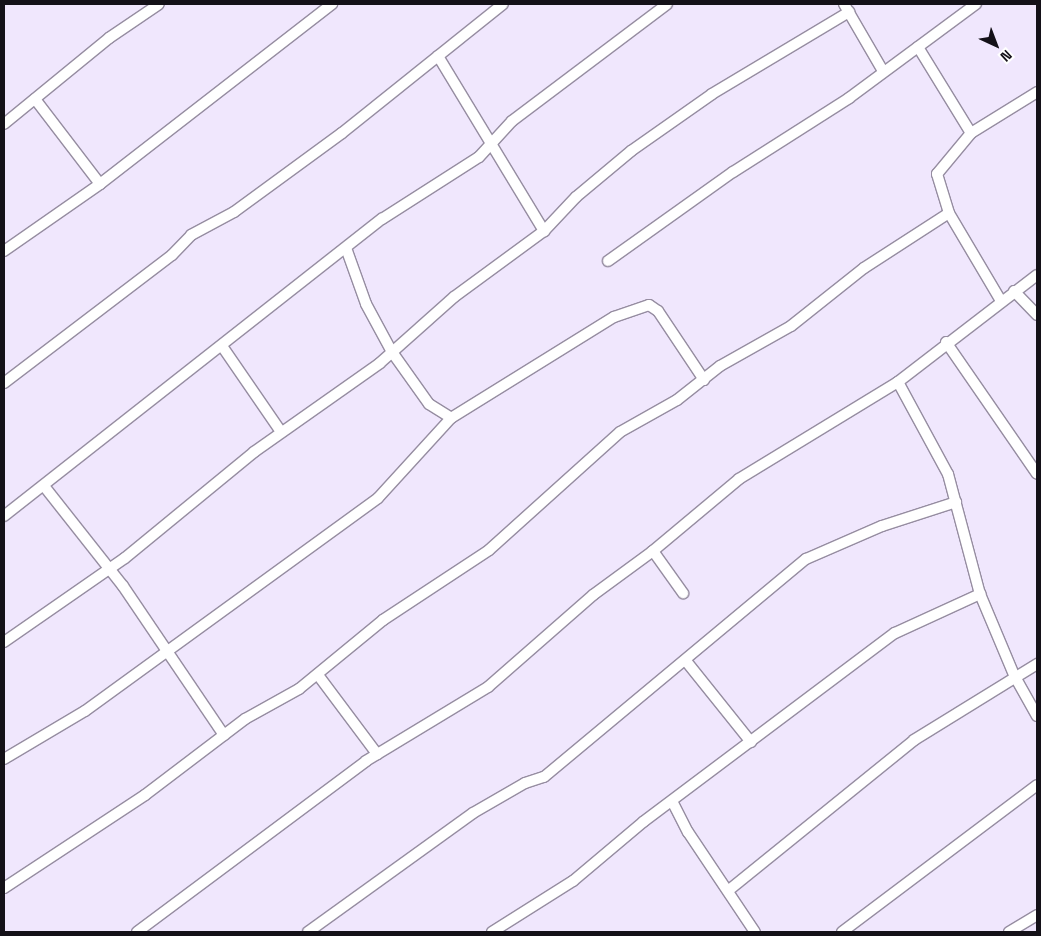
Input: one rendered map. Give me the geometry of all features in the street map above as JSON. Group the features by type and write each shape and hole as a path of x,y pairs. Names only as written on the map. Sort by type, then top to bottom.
{"street":[{"path":"4,124 109,38 159,4"},
{"path":"4,251 100,184 332,4"},
{"path":"4,383 172,255 191,235 234,212 503,4"},
{"path":"4,516 382,219 462,168 494,143 512,121 667,4"},
{"path":"608,261 918,48 976,4"},
{"path":"4,642 108,568 281,432 392,352 480,276 544,231 576,197 631,151 712,94 847,8 883,71"},
{"path":"918,48 971,133"},
{"path":"438,56 494,143 508,174 544,231"},
{"path":"1001,301 949,214 937,174 971,133 1037,92"},
{"path":"35,99 100,184"},
{"path":"4,888 117,814 224,735 318,675 383,620 489,550 620,432 704,380 720,366 791,326 864,268 949,214"},
{"path":"346,248 366,304 392,352 429,404 451,418"},
{"path":"137,932 211,874 377,754 488,687 593,595 653,552 753,469 898,382 946,342 1037,275"},
{"path":"1014,291 1037,315"},
{"path":"4,759 63,726 166,654 378,498 451,418 488,398 570,341 632,308 649,305 658,311 704,380"},
{"path":"946,342 1037,474"},
{"path":"222,346 281,432"},
{"path":"898,382 938,453 956,502 980,594 1014,675 1037,716"},
{"path":"44,486 108,568 224,735"},
{"path":"308,932 473,813 525,783 544,777 686,661 806,559 882,526 956,502"},
{"path":"653,552 683,592"},
{"path":"492,932 573,881 672,801 895,633 980,594"},
{"path":"686,661 751,742"},
{"path":"729,890 914,740 1014,675 1037,664"},
{"path":"318,675 377,754"},
{"path":"842,932 1037,785"},
{"path":"672,801 688,832 729,890 755,932"},
{"path":"1009,932 1037,915"}]}
